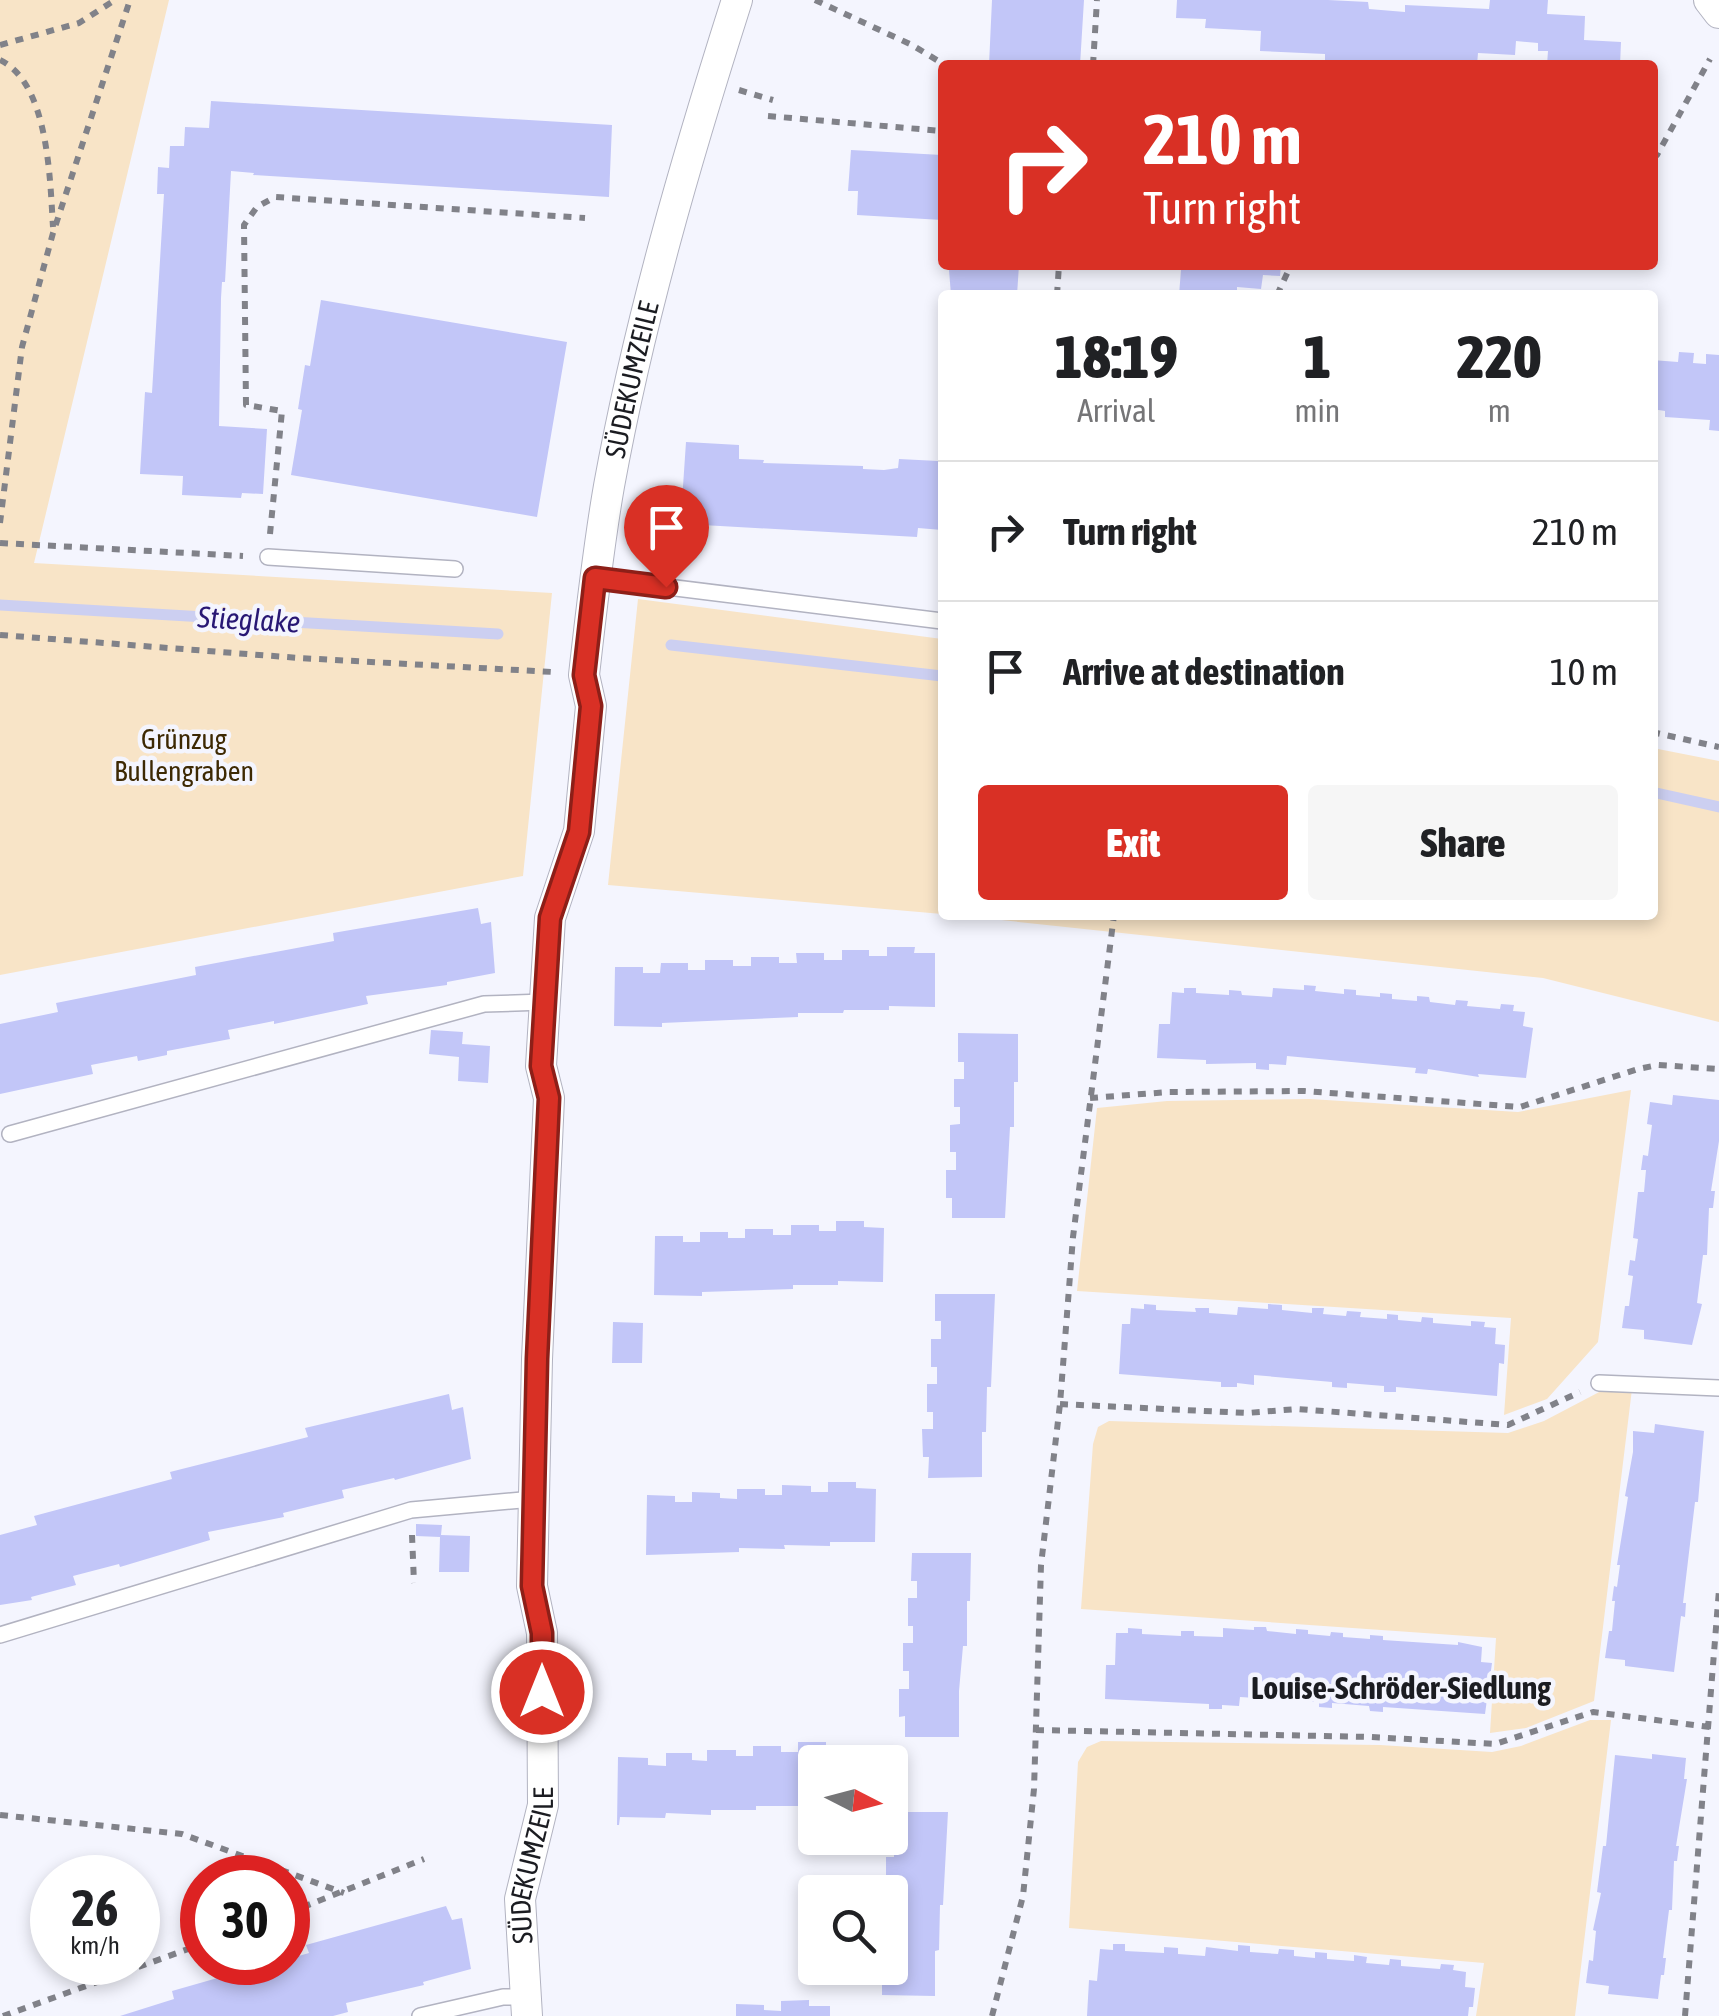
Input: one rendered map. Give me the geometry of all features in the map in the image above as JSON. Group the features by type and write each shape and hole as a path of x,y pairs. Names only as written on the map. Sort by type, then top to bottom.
{"street":[{"name":"SÜDEKUMZEILE","path":"526,2006 520,1899 543,1804 542,1633 532,1586 549,1098 541,1066 550,918 579,832 591,706 584,675 595,578 622,420 661,253 736,0"},
{"path":"1709,0 1719,14"}],"lane":[{"path":"268,557 455,569"},
{"path":"595,578 938,621"},
{"path":"10,1134 484,1004 544,1002"},
{"path":"1600,1383 1719,1388"},
{"path":"0,1635 411,1510 534,1499"},
{"path":"420,2016 503,1997 526,2006"}],"path":[{"path":"0,45 79,22 115,0"},
{"path":"0,523 22,347 53,233 130,0"},
{"path":"815,0 938,61"},
{"path":"1094,60 1096,0"},
{"path":"1658,154 1710,59"},
{"path":"0,60 11,65 33,100 49,150 53,233"},
{"path":"768,116 938,130"},
{"path":"0,543 268,557 282,411 246,405 244,225 256,207 275,197 584,218"},
{"path":"0,635 584,675"},
{"path":"1658,733 1719,747"},
{"path":"992,2016 1023,1896 1034,1789 1041,1566 1060,1404 1073,1237 1113,920"},
{"path":"1090,1098 1169,1092 1304,1091 1520,1107 1638,1069 1658,1066 1719,1070"},
{"path":"1060,1404 1247,1413 1297,1409 1508,1425 1600,1383"},
{"path":"411,1510 414,1583"},
{"path":"1685,2016 1719,1590"},
{"path":"1036,1730 1371,1737 1495,1744 1593,1712 1710,1727"},
{"path":"0,1815 182,1834 344,1893"},
{"path":"310,1905 424,1859"},
{"path":"4,2016 180,1952"}],"green space":[{"name":"Grünzug Bullengraben","path":"0,0 169,0 34,563 552,593 523,876 0,975"},
{"path":"638,599 938,638 938,914 608,885"},
{"path":"1658,749 1719,761 1719,1022 1543,978 1001,920 1658,920"},
{"path":"1631,1090 1598,1342 1547,1399 1504,1415 1511,1318 1077,1291 1097,1108 1167,1101 1310,1099 1518,1112"},
{"path":"1605,1389 1632,1389 1594,1701 1526,1728 1490,1733 1496,1638 1081,1609 1093,1444 1098,1427 1109,1421 1508,1433 1544,1421"},
{"path":"1590,1720 1611,1720 1575,2016 1476,2016 1484,1963 1069,1928 1078,1762 1087,1747 1101,1741 1380,1745 1492,1752 1521,1746"}],"building":[{"path":"992,0 1084,0 1080,60 989,60"},
{"path":"1177,0 1368,2 1369,9 1405,12 1405,5 1489,9 1490,0 1548,0 1547,14 1585,16 1584,40 1621,42 1620,60 1547,60 1548,51 1538,51 1538,43 1516,41 1515,55 1478,53 1477,60 1325,60 1325,54 1260,51 1261,31 1205,28 1206,19 1176,18"},
{"path":"211,101 612,125 609,197 231,171 221,298 219,426 267,429 263,494 242,493 241,498 182,495 183,476 140,474 145,392 152,393 164,194 157,194 158,167 169,168 170,146 184,146 185,127 209,128"},
{"path":"851,150 938,155 938,220 857,215 858,191 848,191"},
{"path":"949,270 1019,270 1017,290 951,290"},
{"path":"1181,270 1281,270 1280,276 1263,275 1261,289 1179,290"},
{"path":"321,300 567,342 537,517 291,475 305,365 310,366"},
{"path":"1679,352 1694,353 1693,363 1706,364 1706,354 1719,355 1719,431 1709,430 1710,420 1665,417 1665,411 1658,410 1658,360 1678,362"},
{"path":"686,442 739,445 739,459 764,460 763,463 884,470 898,468 899,459 938,461 938,530 918,528 917,537 685,524 686,501 682,501"},
{"path":"478,908 481,924 491,922 495,973 447,985 366,996 368,1004 228,1030 230,1039 138,1061 137,1056 91,1065 93,1074 0,1094 0,1024 58,1012 56,1003 196,975 195,967 334,941 333,933"},
{"path":"887,947 915,947 914,953 935,953 935,1007 889,1006 889,1010 798,1013 798,1017 662,1023 662,1027 614,1026 615,967 643,967 643,973 660,973 661,963 688,963 688,970 705,970 705,960 733,960 733,966 751,966 751,957 779,957 779,963 797,963 796,953 824,953 824,960 842,960 842,950 869,950 869,956 887,956"},
{"path":"1304,985 1316,986 1315,991 1344,994 1344,989 1356,990 1356,995 1392,994 1392,999 1417,1001 1417,996 1429,997 1430,1002 1455,1005 1456,1000 1468,1001 1467,1006 1500,1009 1501,1004 1514,1005 1513,1011 1525,1012 1523,1026 1533,1028 1526,1078 1478,1074 1479,1077 1428,1069 1427,1074 1415,1073 1416,1068 1287,1056 1286,1065 1269,1064 1269,1070 1256,1069 1256,1063 1206,1064 1206,1060 1157,1058 1159,1024 1170,1024 1172,992 1196,988 1196,993 1229,995 1229,990 1272,997 1273,988 1304,990"},
{"path":"431,1030 463,1032 462,1044 490,1046 488,1083 458,1081 459,1057 429,1054"},
{"path":"958,1033 1018,1034 1018,1082 1014,1082 1005,1218 952,1218 952,1198 946,1198 946,1170 956,1170 956,1152 950,1152 950,1125 960,1124 960,1107 954,1107 954,1079 964,1079 964,1062 958,1062"},
{"path":"1673,1095 1719,1100 1719,1141 1711,1191 1715,1191 1713,1208 1709,1208 1707,1255 1703,1255 1697,1303 1702,1304 1692,1345 1644,1339 1644,1330 1622,1328 1633,1276 1628,1275 1630,1260 1635,1261 1638,1239 1633,1238 1638,1192 1644,1192 1646,1170 1641,1170 1643,1155 1648,1156 1650,1102 1672,1105"},
{"path":"836,1221 864,1221 864,1227 884,1228 883,1282 838,1281 838,1285 793,1285 793,1289 702,1292 702,1296 654,1295 655,1236 683,1236 683,1242 700,1242 700,1232 728,1232 728,1238 745,1238 745,1229 773,1229 773,1235 791,1235 791,1225 819,1225 819,1231 836,1231"},
{"path":"935,1294 995,1294 991,1387 987,1387 986,1432 982,1432 982,1477 928,1478 929,1457 923,1457 922,1429 933,1429 933,1412 927,1412 927,1384 937,1384 937,1367 931,1367 931,1339 941,1339 941,1321 935,1321"},
{"path":"1144,1304 1156,1305 1156,1310 1196,1312 1195,1308 1209,1308 1209,1313 1237,1315 1238,1307 1268,1309 1268,1304 1282,1305 1282,1310 1312,1313 1312,1308 1324,1308 1323,1314 1346,1316 1347,1311 1361,1312 1360,1317 1387,1319 1387,1314 1398,1315 1398,1320 1421,1322 1422,1317 1433,1318 1433,1323 1471,1326 1471,1321 1485,1322 1484,1327 1496,1328 1495,1344 1505,1345 1504,1364 1499,1363 1497,1396 1396,1387 1396,1392 1384,1392 1384,1386 1347,1383 1347,1388 1332,1387 1332,1382 1254,1375 1254,1385 1237,1383 1237,1387 1221,1387 1221,1382 1119,1374 1122,1324 1130,1324 1131,1308 1144,1309"},
{"path":"613,1322 643,1323 642,1363 612,1363"},
{"path":"449,1394 452,1410 463,1407 471,1459 342,1490 344,1498 283,1513 284,1517 208,1532 210,1540 120,1567 119,1564 73,1576 76,1585 31,1597 32,1600 0,1605 0,1535 37,1525 34,1516 172,1479 170,1472 308,1437 305,1428"},
{"path":"1655,1424 1704,1431 1683,1603 1685,1617 1681,1616 1674,1672 1625,1666 1625,1660 1605,1658 1612,1631 1612,1601 1620,1565 1633,1431 1654,1433"},
{"path":"828,1482 856,1482 856,1488 876,1489 875,1542 646,1555 647,1495 675,1496 675,1502 692,1502 692,1492 720,1493 720,1498 737,1499 737,1489 765,1489 765,1495 782,1495 782,1485 811,1486 811,1492 828,1492"},
{"path":"416,1524 442,1525 441,1535 470,1536 469,1572 439,1572 440,1537 416,1536"},
{"path":"912,1553 971,1553 959,1737 905,1737 905,1716 899,1717 899,1689 909,1689 909,1671 903,1671 903,1643 913,1643 913,1626 908,1626 908,1598 917,1598 917,1581 911,1581"},
{"path":"1254,1627 1296,1634 1296,1629 1308,1630 1308,1634 1330,1636 1331,1632 1343,1633 1343,1637 1370,1639 1370,1635 1383,1636 1383,1640 1458,1642 1482,1647 1481,1662 1492,1663 1485,1714 1383,1707 1383,1712 1370,1711 1369,1706 1332,1703 1332,1708 1319,1707 1319,1702 1240,1697 1239,1706 1222,1705 1222,1709 1209,1709 1209,1704 1105,1699 1106,1665 1115,1665 1116,1633 1128,1633 1128,1628 1142,1629 1142,1634 1181,1636 1181,1631 1194,1631 1194,1636 1223,1637 1223,1628"},
{"path":"798,1742 826,1742 826,1745"},
{"path":"753,1746 781,1746 781,1752 798,1752 798,1806 711,1810 711,1815 666,1813 665,1818 620,1817 617,1825 618,1757 648,1758 648,1765 666,1766 666,1753 692,1753 692,1760 707,1761 707,1750 736,1750 736,1756 753,1756"},
{"path":"1652,1754 1686,1758 1687,1779 1658,1999 1608,1994 1609,1986 1586,1983 1589,1960 1593,1961 1593,1930 1601,1893 1597,1892 1615,1755 1652,1759"},
{"path":"908,1812 948,1812 939,1950 935,1951 935,1996 882,1995 882,1985 908,1985 908,1875 886,1875 886,1857 908,1855"},
{"path":"446,1906 452,1920 462,1918 471,1969 423,1982 424,1985 346,2003 348,2012 333,2016 120,2016 174,1999 172,1991 193,1985 310,1985 310,1944"},
{"path":"1113,1944 1125,1944 1125,1951 1164,1953 1164,1947 1178,1948 1178,1954 1205,1956 1206,1947 1238,1951 1238,1945 1250,1946 1250,1952 1278,1954 1279,1949 1294,1950 1294,1956 1315,1958 1315,1952 1327,1953 1327,1959 1354,1961 1354,1955 1367,1957 1366,1963 1389,1965 1390,1959 1401,1960 1401,1966 1440,1969 1441,1964 1454,1965 1453,1970 1466,1972 1465,1987 1475,1988 1473,2007 1469,2007 1468,2016 1087,2016 1089,1980 1097,1981 1100,1949 1113,1950"},
{"path":"809,2000 809,2006 830,2006 830,2016 736,2016 736,2004 764,2005 764,2010 781,2011 781,2001"}],"waterway":[{"name":"Stieglake","path":"0,605 498,634"},
{"name":"Stieglake","path":"671,645 938,676"},
{"name":"Stieglake","path":"1658,793 1719,807"}],"district":[{"name":"Louise-Schröder-Siedlung","path":"1401,1688"}],"route":[{"path":"542,1692 542,1633 532,1586 549,1098 541,1066 550,918 579,832 591,706 584,675 595,578 666,587"}]}
